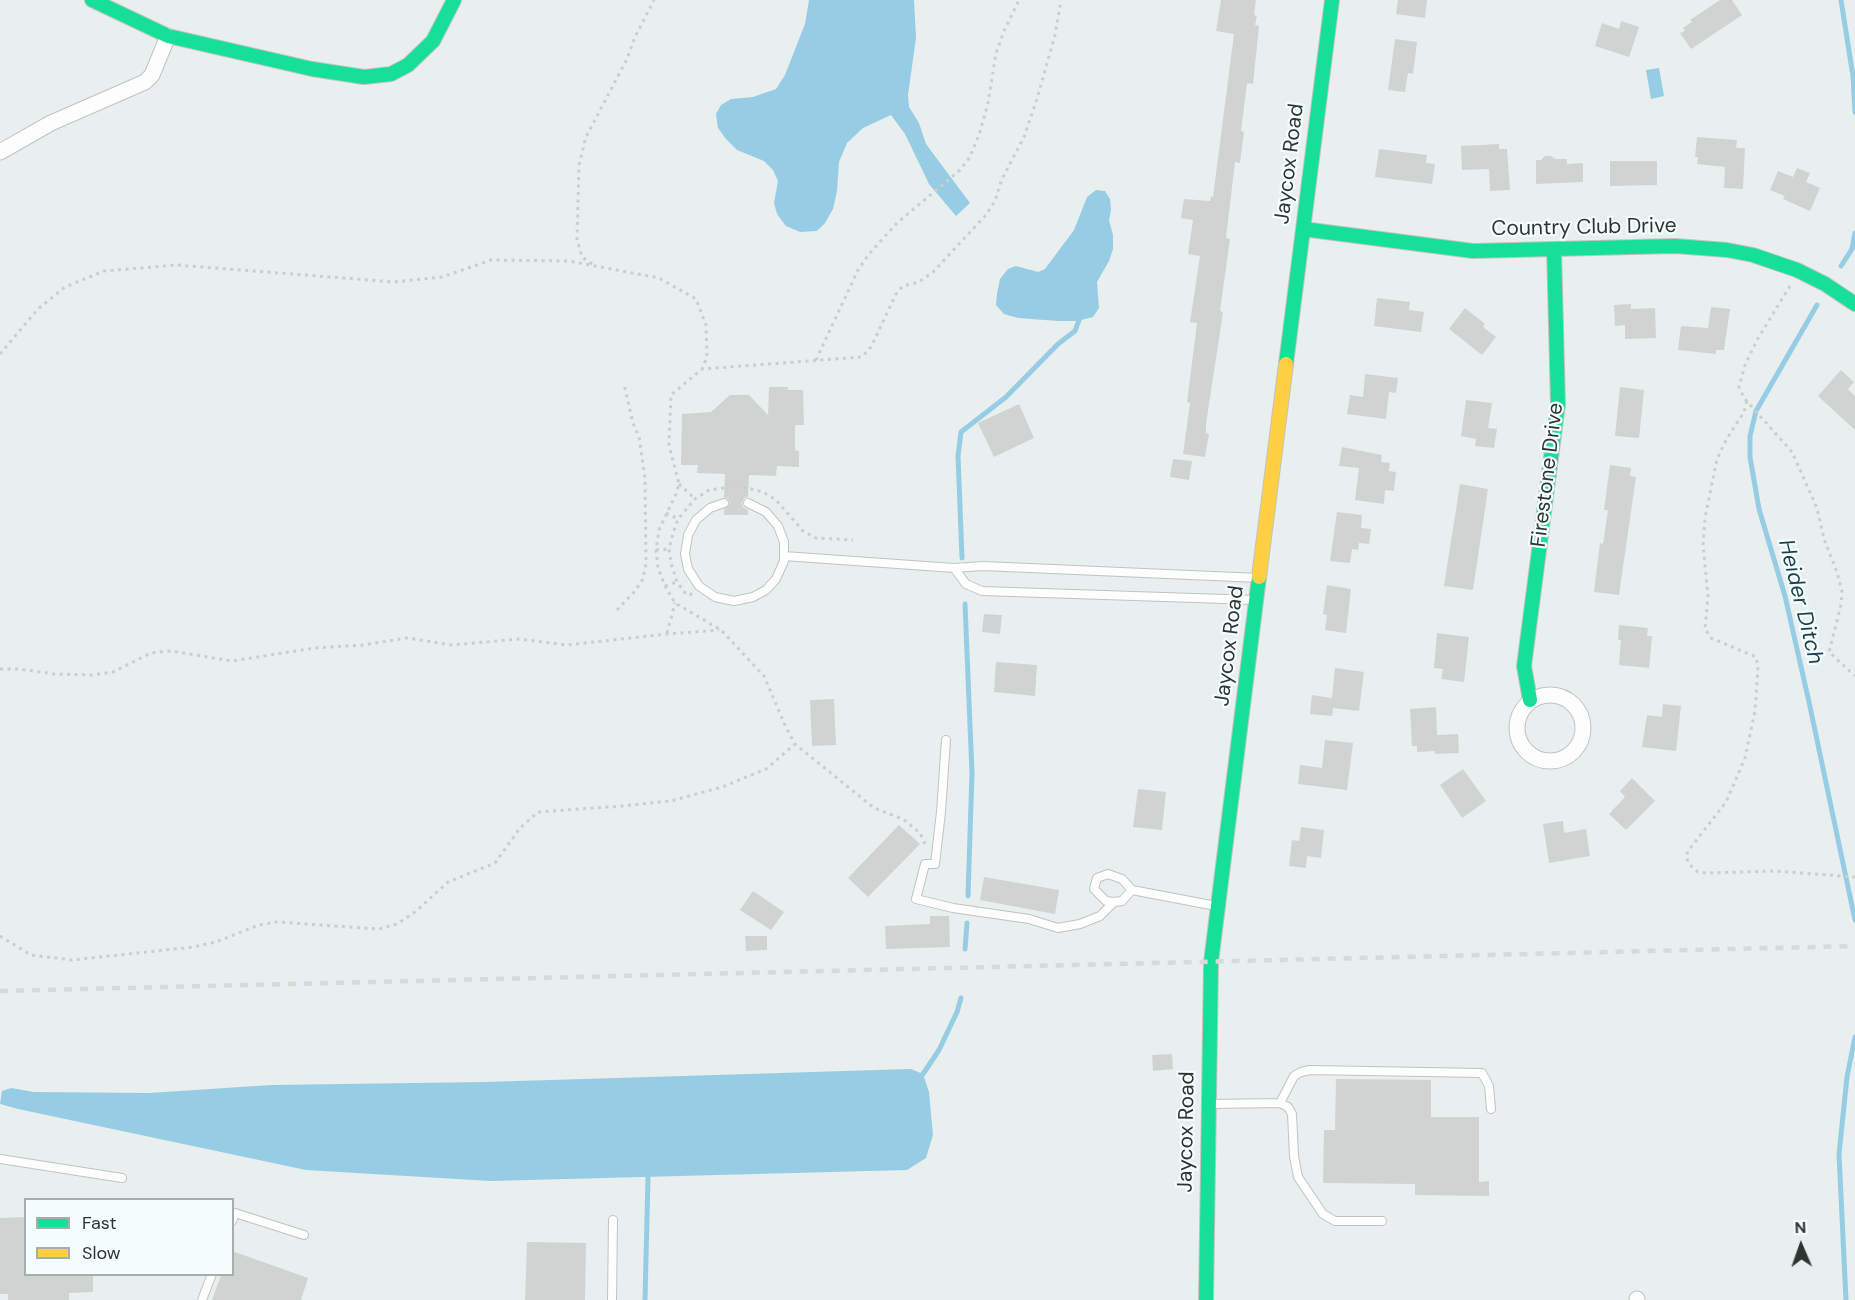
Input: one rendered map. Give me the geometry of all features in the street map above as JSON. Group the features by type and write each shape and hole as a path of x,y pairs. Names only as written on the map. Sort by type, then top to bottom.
{"street":[{"path":"92,0 168,36 312,69 364,77 391,74 408,65 433,40 454,0"},
{"name":"Jaycox Road","path":"1206,1300 1211,962 1332,0"},
{"path":"0,152 80,110 145,82 152,75 168,36"},
{"name":"Country Club Drive","path":"1303,229 1473,251 1701,246 1752,255 1797,270 1818,280 1855,304"},
{"name":"Firestone Drive","path":"1530,700 1524,666 1558,404 1554,249"},
{"path":"1544,694 1558,695 1571,701 1580,711 1584,725 1582,739 1575,751 1563,759 1549,762 1535,759 1524,750 1516,733 1519,714 1530,700 1544,694"}],"lane":[{"path":"724,502 699,516 686,540 685,554 692,578 702,589 715,597 729,601 753,597 773,583 781,570 784,556 783,538 778,525 766,512 748,503"},
{"path":"784,556 954,568 983,566 1260,578"},
{"path":"954,568 966,584 982,591 1257,600"},
{"path":"946,740 935,864 925,864 916,899 953,908 1029,919 1058,928 1080,924 1100,916 1114,902"},
{"path":"1132,890 1122,901 1114,902 1106,901 1094,888 1097,878 1108,874 1122,879 1132,890 1218,906"},
{"path":"1280,1103 1294,1077 1310,1070 1482,1073 1489,1086 1491,1109"},
{"path":"1209,1104 1280,1103 1288,1107 1293,1114 1294,1156 1298,1178 1323,1214 1335,1221 1382,1221"},
{"path":"0,1159 122,1178"},
{"path":"234,1216 235,1213 304,1235"},
{"path":"612,1300 613,1220"},
{"path":"202,1300 212,1276"}],"path":[{"path":"593,266 582,257 577,240 579,165 596,116 654,0"},
{"path":"816,360 858,270 869,254 897,223 960,170 970,157 980,132 996,53 1019,0"},
{"path":"702,369 862,357 871,348 896,294 903,286 919,282 933,272 986,215 995,201 1002,179 1027,128 1055,35 1061,0"},
{"path":"0,354 38,309 65,287 104,271 177,265 394,282 442,277 491,260 569,261 659,278 696,299 706,325 707,357 702,369 671,395 669,445 679,484 659,530 656,550 658,568 665,586 675,603 721,630 764,676 795,744 874,808 903,819 920,833 928,852"},
{"path":"1797,270 1783,299 1761,332 1745,365 1740,387 1747,401 1792,452 1816,508 1842,592 1829,652 1855,676"},
{"path":"617,610 643,579 646,563 645,479 639,437 633,423 624,384"},
{"path":"1747,401 1744,412 1717,459 1706,509 1703,545 1708,596 1706,629 1711,638 1756,657 1758,667 1755,711 1745,758 1726,802 1686,856 1692,867 1698,872 1706,873 1775,871 1855,877"},
{"path":"679,484 695,499"},
{"path":"743,487 763,492 776,501 798,526 816,537 853,540"},
{"path":"666,513 678,519"},
{"path":"656,550 669,549"},
{"path":"665,586 677,582"},
{"path":"667,633 675,603"},
{"path":"0,669 92,675 113,672 151,653 171,651 232,661 315,648 363,645 407,638 452,645 519,639 567,645 667,633 721,630"},
{"path":"0,936 31,955 72,960 193,947 216,942 259,924 277,922 378,929 397,924 416,912 448,882 484,869 495,862 520,828 538,812 671,801 722,787 766,769 795,744"}],"water":[{"path":"809,0 914,0 916,38 908,95 909,107 919,123 926,144 970,203 956,216 929,184 905,134 891,115 863,128 847,143 839,162 833,209 817,231 800,232 786,226 777,214 774,203 778,181 773,170 764,161 737,150 718,128 716,114 721,105 731,99 753,97 776,89 785,75 805,24"},
{"path":"1659,68 1664,96 1651,99 1646,70"},
{"path":"1096,190 1105,191 1110,199 1109,220 1113,235 1113,249 1097,282 1099,308 1093,317 1077,321 1058,321 1018,318 1004,314 996,305 1000,279 1008,269 1016,266 1038,272 1045,269 1074,230 1087,197"},
{"path":"911,1069 923,1074 929,1092 933,1135 926,1158 907,1170 491,1181 306,1170 0,1104 2,1091 11,1088 34,1092 149,1093 271,1085 485,1082"}],"building":[{"path":"1221,0 1256,0 1255,25 1259,26 1253,84 1247,83 1240,163 1235,162 1226,238 1230,239 1220,311 1223,312 1206,424 1206,433 1209,434 1205,457 1183,454 1197,323 1190,322 1200,256 1188,254 1193,220 1181,218 1184,199 1210,201 1211,196 1213,197 1234,34 1216,31"},
{"path":"1398,0 1427,0 1425,18 1396,14"},
{"path":"1720,0 1732,0 1742,15 1691,49 1680,33 1685,31 1683,28 1692,22 1690,20"},
{"path":"1621,21 1639,27 1629,57 1595,46 1602,23 1619,29"},
{"path":"1395,39 1417,42 1413,74 1408,73 1405,92 1388,90"},
{"path":"1697,137 1737,140 1736,148 1745,148 1743,189 1724,188 1725,167 1697,164 1698,157 1695,157"},
{"path":"1499,144 1499,149 1507,149 1510,190 1490,191 1489,169 1462,170 1461,146"},
{"path":"1379,149 1427,155 1426,163 1435,164 1432,184 1375,177"},
{"path":"1545,156 1567,159 1567,164 1583,163 1583,182 1536,184 1536,160 1541,160"},
{"path":"1610,161 1657,161 1657,185 1610,186"},
{"path":"1797,168 1810,173 1806,182 1820,188 1810,211 1783,199 1785,196 1770,190 1778,171 1793,177"},
{"path":"1377,298 1410,302 1409,310 1424,312 1421,332 1374,326"},
{"path":"1631,304 1631,309 1655,308 1656,338 1625,339 1625,325 1615,326 1614,305"},
{"path":"1711,307 1730,309 1724,350 1716,350 1716,354 1678,350 1681,326 1708,328"},
{"path":"1465,308 1485,324 1483,327 1496,337 1482,355 1449,329"},
{"path":"1841,370 1854,382 1848,389 1855,396 1855,430 1818,396"},
{"path":"1365,374 1398,378 1396,393 1389,392 1386,419 1347,414 1350,395 1363,397"},
{"path":"769,387 803,390 804,425 795,425 795,450 799,451 799,467 777,466 776,476 749,475 748,497 744,498 742,503 743,507 748,510 748,515 724,515 724,509 730,503 724,497 725,474 697,473 698,465 681,465 682,414 711,412 730,395 749,395 768,415"},
{"path":"1620,387 1644,390 1639,438 1615,436"},
{"path":"1466,400 1492,403 1488,428 1497,429 1494,448 1475,446 1476,439 1461,436"},
{"path":"1019,404 1034,438 994,457 978,423"},
{"path":"1342,447 1382,455 1381,462 1390,463 1389,471 1396,472 1394,491 1385,490 1384,504 1355,500 1359,468 1339,466"},
{"path":"1173,459 1192,461 1189,480 1170,477"},
{"path":"1610,465 1631,468 1630,476 1636,477 1619,595 1594,592 1600,543 1603,544 1608,510 1604,510"},
{"path":"1460,484 1488,489 1473,590 1444,586"},
{"path":"1337,512 1362,515 1361,528 1371,529 1369,544 1359,543 1358,550 1352,549 1350,563 1330,561"},
{"path":"1327,585 1351,589 1346,633 1325,630 1327,615 1323,614"},
{"path":"984,614 1002,615 1000,634 982,632"},
{"path":"1619,625 1648,628 1647,636 1652,636 1649,668 1619,665 1621,640 1618,640"},
{"path":"1437,633 1469,637 1464,682 1441,679 1443,669 1434,668"},
{"path":"996,662 1037,665 1035,696 994,692"},
{"path":"1335,668 1364,672 1359,711 1333,708 1332,716 1310,714 1312,695 1332,698"},
{"path":"834,699 836,745 812,746 810,700"},
{"path":"1663,704 1681,706 1676,751 1642,747 1647,715 1662,717"},
{"path":"1436,707 1437,735 1458,734 1459,753 1417,752 1417,746 1412,746 1410,709"},
{"path":"1325,740 1353,743 1347,790 1298,784 1300,765 1322,768"},
{"path":"1463,769 1486,801 1462,818 1440,785"},
{"path":"1632,778 1655,801 1626,830 1609,814 1625,797 1620,791"},
{"path":"1138,789 1166,792 1162,830 1133,827"},
{"path":"1563,821 1564,833 1586,829 1590,856 1549,863 1543,824"},
{"path":"899,825 920,844 868,897 848,878"},
{"path":"1301,827 1324,830 1321,858 1307,856 1306,868 1289,866 1292,840 1299,841"},
{"path":"984,877 1059,890 1055,914 980,900"},
{"path":"753,891 784,912 771,930 740,910"},
{"path":"930,916 949,916 950,947 886,949 885,926 930,924"},
{"path":"745,936 767,936 767,950 746,951"},
{"path":"1172,1054 1173,1069 1153,1071 1152,1055"},
{"path":"1336,1079 1431,1080 1431,1117 1479,1117 1479,1182 1489,1181 1489,1196 1415,1195 1415,1184 1323,1183 1324,1130 1335,1130"},
{"path":"24,1217 24,1276 93,1276 93,1292 69,1293 69,1300 8,1300 8,1294 0,1294 0,1218"},
{"path":"527,1242 586,1243 585,1300 525,1300"},
{"path":"234,1252 308,1278 301,1300 212,1300 221,1276 234,1276"}],"waterway":[{"name":"Heider Ditch","path":"1841,0 1853,76 1855,112"},
{"name":"Heider Ditch","path":"1841,266 1852,249 1855,233"},
{"name":"Heider Ditch","path":"1817,305 1756,411 1750,436 1750,457 1759,509 1785,596 1855,920"},
{"path":"962,558 958,456 961,432 1006,397 1058,344 1075,331 1079,320"},
{"path":"965,604 972,773 968,896"},
{"path":"965,949 967,923"},
{"path":"923,1074 939,1050 961,998"},
{"name":"Heider Ditch","path":"1846,1300 1839,1154 1847,1077 1855,1037"},
{"path":"645,1300 648,1177"}],"railway":[{"path":"0,991 1855,946"}],"traffic: fast":[{"path":"92,0 168,36 312,69 364,77 391,74 408,65 433,41 454,0"},
{"path":"1286,364 1332,0"},
{"path":"1303,229 1473,251 1675,246 1727,250 1753,255 1797,270 1825,284 1855,304"},
{"path":"1530,700 1524,666 1558,404 1554,249"},
{"path":"1206,1300 1211,962 1259,577"}],"traffic: slow":[{"path":"1259,577 1286,364"}]}
